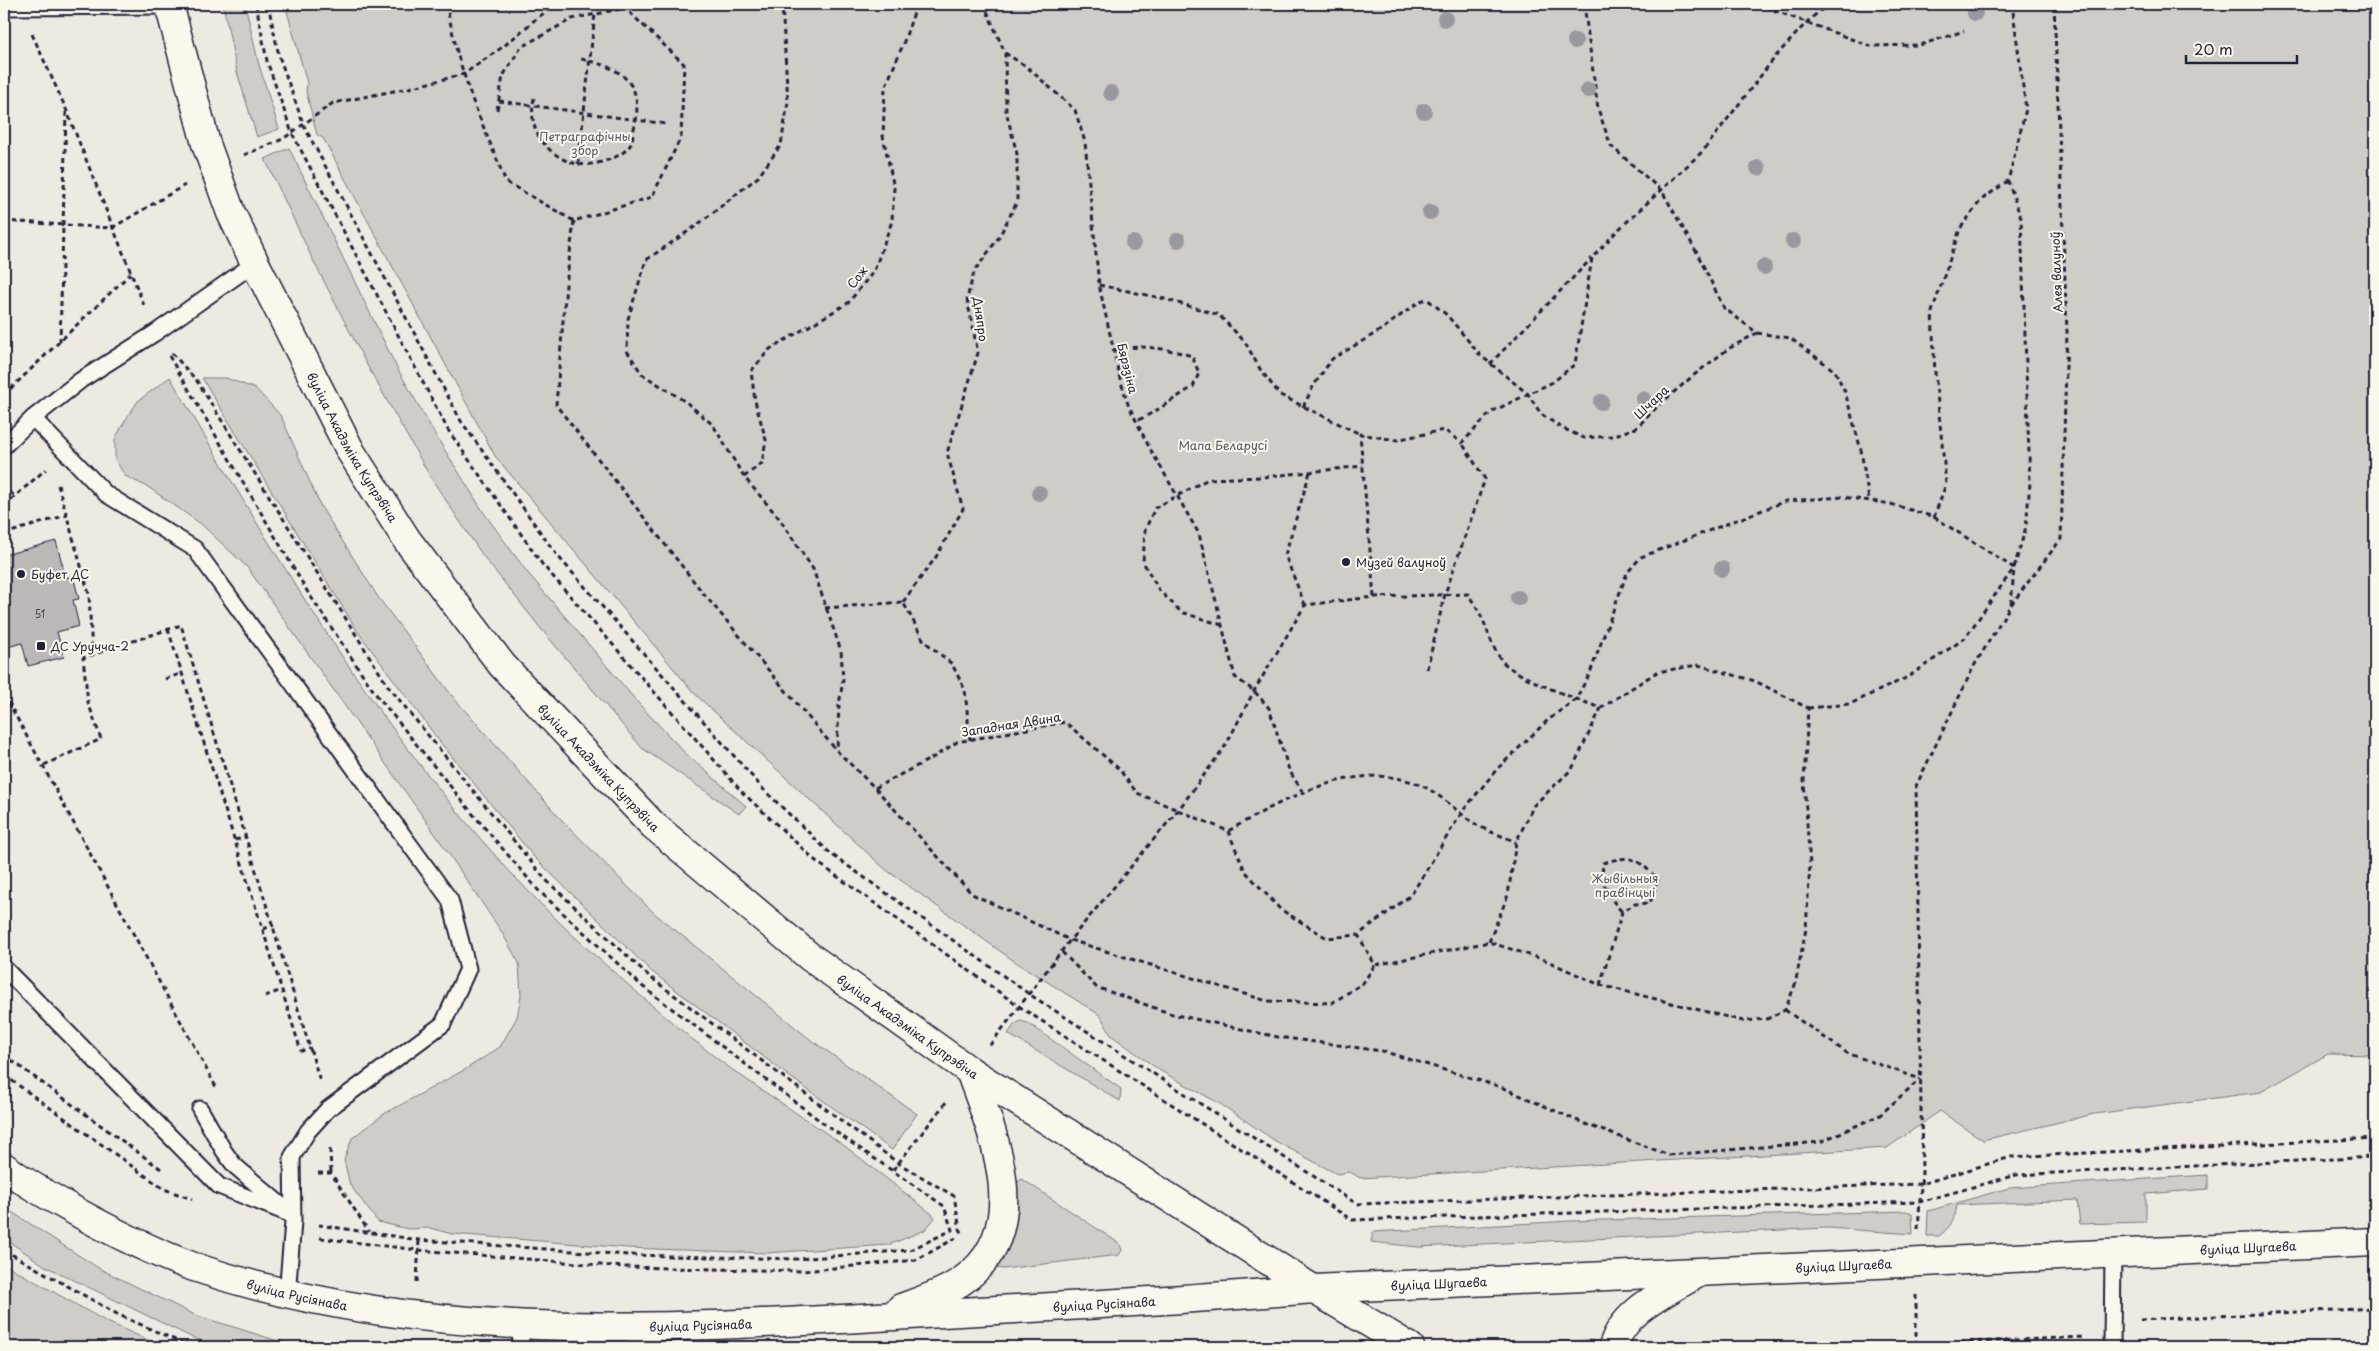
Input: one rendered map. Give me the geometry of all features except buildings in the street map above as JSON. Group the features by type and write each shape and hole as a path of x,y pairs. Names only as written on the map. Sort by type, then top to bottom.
{"main road":[{"name":"вуліца Акадэміка Купрэвіча","path":"170,5 206,144 231,213 255,263 351,452 407,540 502,666 653,825 810,957 970,1071 1313,1289"},
{"path":"874,1317 953,1286 974,1272 989,1252 998,1234 1003,1210 1003,1181 990,1125 970,1071"},
{"name":"вуліца Русіянава","path":"4,1167 30,1186 118,1233 192,1266 287,1295 520,1335 637,1338 874,1317 1214,1298 1313,1289"},
{"name":"вуліца Шугаева","path":"1313,1289 2375,1242"},
{"path":"1613,1347 1616,1334 1631,1315 1698,1273"},
{"path":"1313,1289 1410,1347"}],"lane":[{"path":"4,7 170,5"},
{"path":"4,446 33,418 81,380 155,333 255,263"},
{"path":"33,418 106,494 195,549 450,900 468,969 443,1024 328,1109 308,1131 292,1157 292,1235 287,1295"},
{"path":"4,968 219,1186 292,1214"},
{"path":"200,1109 234,1166 292,1214"},
{"path":"2112,1347 2113,1254"}],"path":[{"path":"256,4 267,61 292,133 448,430 542,564 743,793 817,862 1020,1007 1352,1220 1919,1202 2016,1176 2375,1157"},
{"path":"268,4 279,56 304,126 461,421 556,554 765,791 831,854 1029,994 1357,1204 1921,1184 2011,1156 2375,1138"},
{"path":"446,4 472,100 506,182 574,221 652,197 681,137 684,64 626,6 572,19 521,47 502,76 497,110"},
{"path":"304,126 332,103 409,88 464,74 504,46 557,4"},
{"path":"782,4 788,102 781,145 758,177 696,226 646,260 628,319 626,351 642,374 686,402 713,424 744,477 779,518 813,568 841,651 842,680 837,751"},
{"name":"Сож","path":"744,477 762,463 766,440 755,401 752,370 770,349 848,303 874,270 877,263 892,221 894,188 883,136 885,88 917,4"},
{"name":"Дняпро","path":"903,602 936,557 963,508 947,453 978,352 967,299 974,272 999,237 1017,202 1017,154 1006,111 1005,53 984,4"},
{"path":"1584,4 1598,109 1611,146 1662,191 1697,253 1724,308 1757,333 1790,338 1835,371 1845,392 1861,450 1869,500"},
{"path":"1757,4 1870,46 1920,45 1964,31"},
{"path":"1490,364 1616,232 1703,151 1776,56 1807,22 1828,4"},
{"path":"1921,1184 1916,786 1974,666 2010,606 2014,568 2026,527 2030,483 2021,218 2008,181 2026,109 2012,4"},
{"name":"Алея валуноў","path":"2010,606 2061,539 2064,497 2068,332 2054,4"},
{"path":"4,222 112,228 66,109 20,7"},
{"path":"578,164 595,14"},
{"name":"Бярэзіна","path":"1005,53 1027,67 1075,110 1085,142 1099,286 1128,404 1199,534 1234,676 1254,691 1269,708 1289,770 1302,791"},
{"path":"534,98 532,123 539,139 559,158 578,164 590,164 616,157 630,144 636,119 637,101 628,80 612,67 581,59"},
{"path":"499,101 666,124"},
{"path":"60,342 61,225 66,109"},
{"path":"1934,517 1946,484 1935,373 1932,312 1960,228 1982,200 2008,181"},
{"path":"574,221 566,285 556,405 703,593 837,751 875,788 972,894 1070,940 1267,1001 1332,1003 1363,983 1376,964 1489,942 1545,960 1600,985 1743,1020 1767,1019 1785,1010 1795,985 1806,929 1810,865 1804,782 1808,708"},
{"path":"1462,443 1491,412 1553,382 1575,364 1592,258"},
{"path":"4,395 131,273"},
{"path":"1099,286 1161,298 1218,315 1245,342 1260,368 1280,395 1360,434 1396,440 1444,430 1462,443 1485,479 1445,594 1427,669"},
{"name":"Шчара","path":"1303,407 1314,385 1332,359 1381,330 1420,301 1427,299 1447,315 1480,355 1528,394 1541,414 1562,428 1584,438 1612,436 1636,428 1688,380 1728,349 1757,333"},
{"path":"155,333 197,381 388,686 545,879 650,977 898,1163 954,1196 961,1235 916,1260 803,1271 624,1267 418,1250 292,1235"},
{"path":"1114,350 1133,346 1166,349 1192,356 1199,373 1194,388 1173,399 1156,412 1136,421"},
{"path":"1360,434 1374,597"},
{"path":"4,506 52,463"},
{"path":"1222,626 1181,612 1159,590 1143,562 1145,530 1155,508 1208,479 1263,477 1363,466"},
{"path":"1306,605 1285,555 1310,472"},
{"path":"57,481 89,594 92,655"},
{"path":"4,485 14,496"},
{"path":"1516,842 1477,825 1462,812 1418,784 1388,776 1367,776 1302,791 1228,831 1244,871 1280,908 1327,938 1358,935 1411,896 1462,812 1497,769 1548,720 1576,699 1590,673 1627,573 1641,556 1786,501 1843,497 1891,504 1934,517 2014,568"},
{"path":"4,534 67,515"},
{"path":"1489,942 1508,895 1516,842 1534,805 1572,769 1601,708 1657,672 1698,665 1755,681 1808,708 1850,704 1916,672 1965,638 2014,568"},
{"path":"1306,605 1374,597 1468,594 1483,619 1492,645 1504,663 1532,679 1601,708"},
{"path":"825,608 903,602 924,641 952,664 965,690 970,740"},
{"path":"1029,994 1070,940 1179,809 1226,744 1254,691 1306,605"},
{"path":"44,765 100,739 88,702 83,658 181,625 274,926 328,1109 331,1173"},
{"path":"168,629 301,1051 311,1048"},
{"path":"165,679 183,673"},
{"path":"4,694 44,765 217,1089"},
{"name":"Западная Двина","path":"875,788 934,757 957,742 1065,722 1119,769 1137,793 1228,831"},
{"path":"235,840 246,837"},
{"path":"1600,985 1622,912 1635,904 1650,903 1658,880 1642,863 1622,857 1603,863 1601,877 1605,891 1622,912"},
{"path":"263,929 274,926"},
{"path":"1358,935 1376,964"},
{"path":"1062,952 1096,987 1172,1014 1278,1037 1382,1051 1500,1088 1585,1124 1669,1155 1820,1142 1880,1115 1921,1079"},
{"path":"265,996 282,990"},
{"path":"1785,1010 1847,1053 1921,1079"},
{"path":"4,1075 164,1189 200,1202"},
{"path":"4,1250 117,1314 191,1347"}],"green space":[{"path":"223,4 245,4 259,65 279,129 257,137 237,72"},
{"name":"Музей валуноў","path":"285,4 2375,4 2375,1055 2328,1054 2261,1092 2094,1114 1983,1140 1940,1111 1887,1148 1360,1178 1350,1172 1337,1174 1277,1142 1222,1105 1159,1070 1111,1035 1100,1015 1014,961 885,869 695,694 495,456 323,138 317,135 306,91 307,83"},
{"path":"289,148 396,366 436,436 484,513 527,572 639,704 686,754 746,806 739,814 642,748 542,630 483,556 431,478 368,367 313,260 265,159"},
{"path":"170,377 261,530 359,680 411,753 467,822 526,889 590,951 709,1053 846,1147 932,1214 935,1218 925,1230 889,1245 766,1253 628,1248 452,1234 430,1228 408,1229 378,1222 350,1185 344,1160 352,1138 384,1114 466,1069 500,1047 517,1017 521,996 519,963 501,931 440,841 247,567 201,524 148,487 125,476 115,459 115,439 138,401"},
{"path":"202,378 226,378 256,389 281,416 321,507 378,597 453,697 558,816 654,913 811,1040 917,1114 892,1150 790,1077 651,971 534,857 440,742 358,632"},
{"path":"1020,1021 1028,1023 1121,1089 1120,1101 1008,1034 1014,1025"},
{"path":"2208,1175 2208,1189 2146,1194 2146,1222 2080,1224 2077,1200 1957,1205 1955,1215 1946,1230 1939,1236 1927,1236 1928,1211 2009,1188"},
{"path":"1022,1179 1120,1244 1122,1250 1119,1255 1003,1269 997,1268 1005,1249 1012,1186"},
{"path":"4,1207 100,1269 195,1315 275,1340 312,1347 218,1347 191,1337 45,1266 4,1238"},
{"path":"1906,1211 1912,1213 1913,1234 1827,1228 1418,1247 1371,1242 1373,1232 1570,1221"},
{"path":"4,1264 107,1322 164,1347 4,1347"},
{"path":"1596,1341 1601,1347 1530,1347 1541,1342"}],"place":[{"name":"Музей валуноў","path":"1346,562"},
{"name":"Буфет ДС","path":"21,574"},
{"name":"ДС Уручча-2","path":"41,646"}],"park label":[{"name":"Петраграфічны збор","path":"585,143"},
{"name":"Мапа Беларусі","path":"1223,445"},
{"name":"Жывільныя правінцыі","path":"1625,885"}]}
